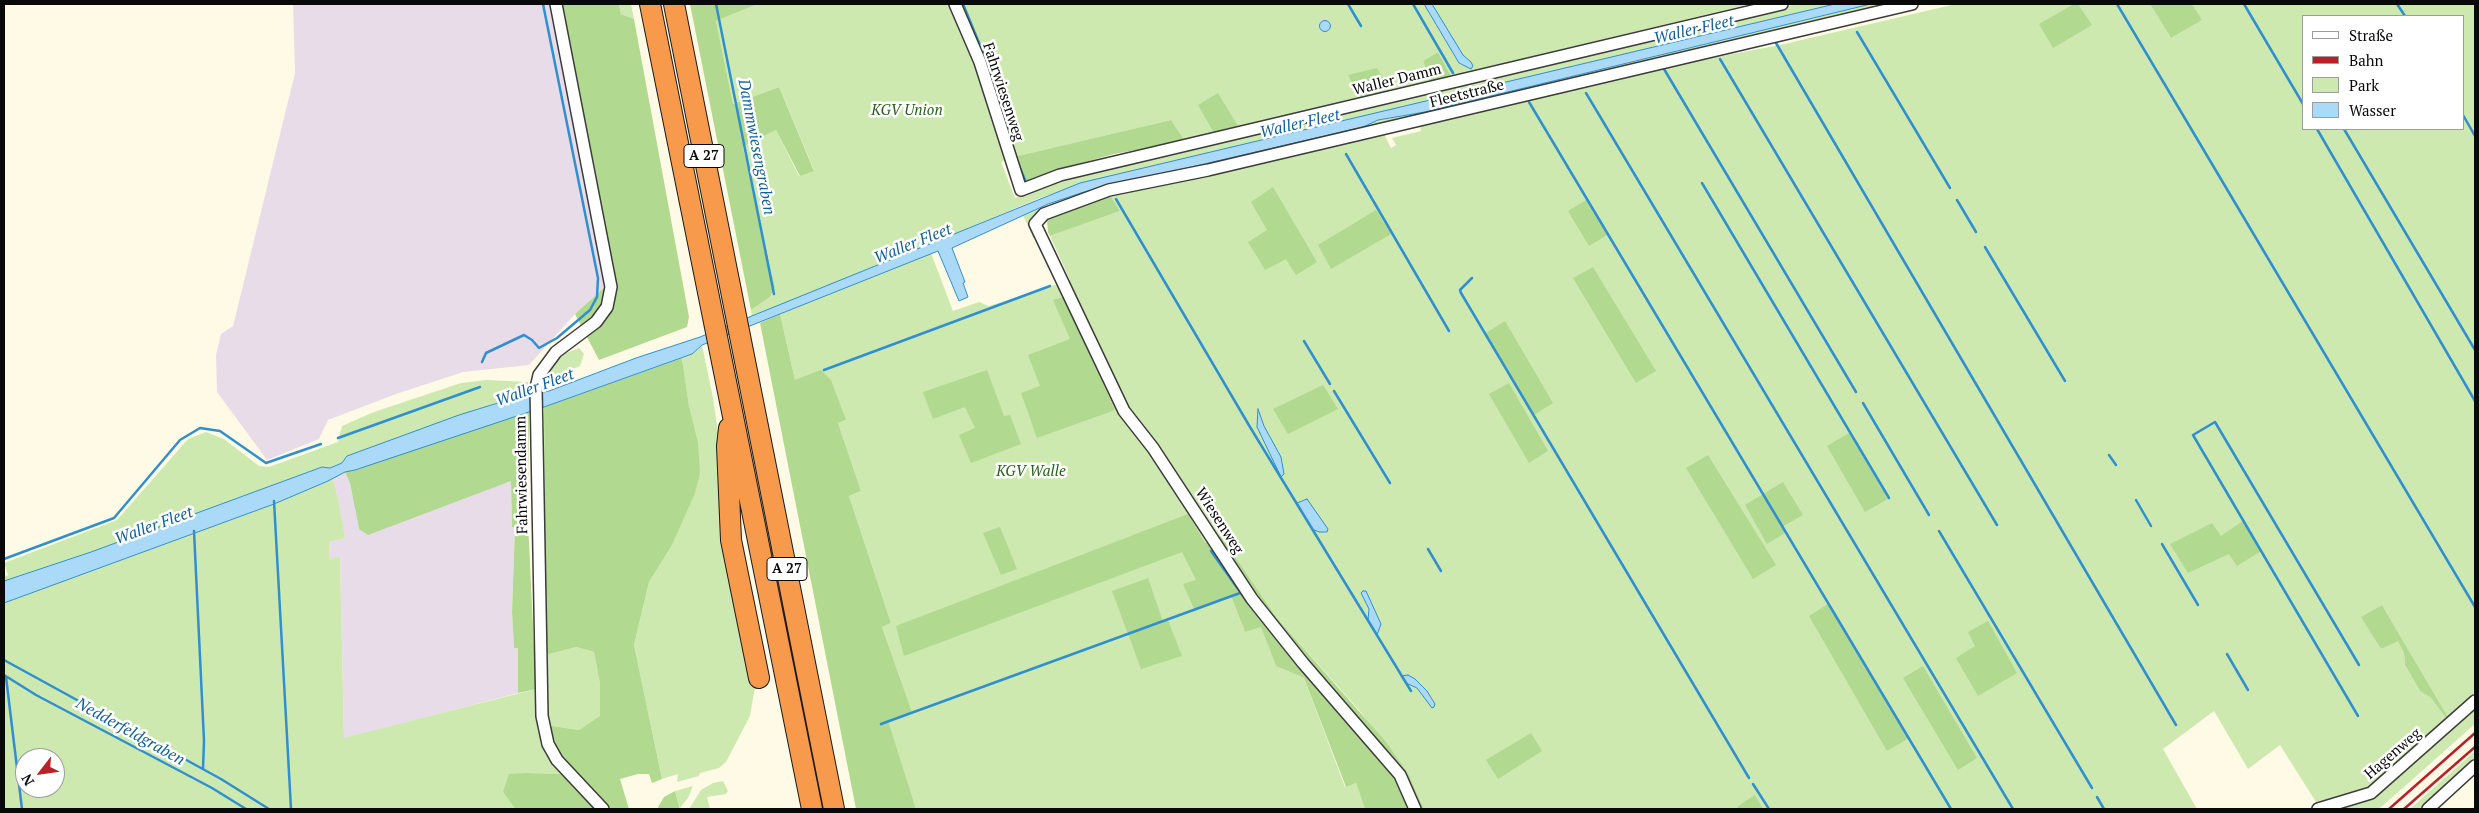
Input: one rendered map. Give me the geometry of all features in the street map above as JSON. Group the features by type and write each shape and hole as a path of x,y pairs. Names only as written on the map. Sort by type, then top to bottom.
{"highway":[{"name":"A 27","path":"650,4 715,319 812,809"},
{"name":"A 27","path":"674,4 834,809"},
{"path":"731,404 727,446 731,540 759,678"}],"street":[{"name":"Fahrwiesendamm","path":"556,4 611,287 607,308 596,322 551,357 539,375 536,388 542,716 548,744 557,760 603,809"},
{"name":"Fahrwiesenweg","path":"955,4 980,62 1021,190"},
{"name":"Waller Damm","path":"1021,190 1060,175 1782,4"},
{"name":"Fleetstraße","path":"1035,224 1044,214 1109,190 1208,170 1912,4"},
{"name":"Wiesenweg","path":"1035,224 1124,410 1154,448 1252,599 1303,663 1400,775 1416,809"},
{"name":"Hagenweg","path":"2318,809 2371,793 2475,701"},
{"path":"2428,809 2475,766"}],"shaded area":[{"path":"293,4 551,4 606,286 575,314 529,365 463,372 396,394 328,420 319,439 267,460 217,392 216,355 221,334 233,326 295,73"},
{"path":"345,472 350,483 359,529 511,481 512,527 515,527 512,612 514,648 518,648 518,693 344,739 340,557 329,560 329,542 345,538 335,485 331,478"}],"green space":[{"path":"551,4 619,4 621,14 634,19 689,317 687,327 599,360 575,314 606,286"},
{"path":"619,4 631,4 634,19 621,14"},
{"path":"690,4 758,4 716,21 733,104 779,87 814,171 800,176 776,130 743,147 775,287 770,297 751,310"},
{"name":"KGV Union","path":"758,4 1750,4 1451,76 1438,52 1423,61 1430,81 1185,141 1171,120 1015,157 1001,162 1015,198 1077,176 1797,4 1835,4 1177,161 1045,196 752,318 751,310 770,297 775,287 743,147 776,130 799,176 814,170 779,87 733,104 716,21"},
{"path":"1871,4 1898,4 1044,211 1037,236 1033,238 1023,215 1084,192 1363,127 1378,120 1425,112"},
{"name":"KGV Walle","path":"1956,4 2150,4 2171,38 2201,20 2192,4 2475,4 2475,692 2448,717 2382,605 2362,617 2381,649 2398,640 2404,653 2405,665 2420,691 2431,698 2446,718 2367,789 2342,797 2316,802 2280,745 2248,769 2214,711 2163,749 2197,809 1424,809 1409,775 1359,710 1277,618 1221,536 1196,580 1195,611 1231,596 1245,632 1261,626 1276,666 1304,678 1345,787 1356,783 1365,809 916,809 887,721 912,712 882,627 891,623 849,496 861,491 838,423 846,420 795,380 780,314 931,253 953,311 979,302 989,306 1070,280 1050,236 1120,211 1110,195 1232,170 1384,134 1391,148 1396,145 1392,138 1421,131 1420,126 1659,68 1780,45"},
{"path":"2074,4 2078,4 2092,25 2053,48 2039,24"},
{"path":"2150,4 2192,4 2202,20 2171,38"},
{"path":"1438,52 1451,76 1430,81 1423,61"},
{"path":"1377,68 1390,91 1361,98 1348,75"},
{"path":"1218,93 1239,128 1214,133 1198,105"},
{"path":"1171,120 1185,141 1114,154 1063,168 1024,183 1014,157"},
{"path":"1273,187 1317,262 1296,275 1286,259 1265,270 1248,242 1267,230 1251,202"},
{"path":"1110,195 1120,211 1050,236 1047,219"},
{"path":"1586,200 1607,235 1589,246 1568,211"},
{"path":"1376,210 1391,234 1331,269 1318,245"},
{"path":"1593,267 1656,371 1636,383 1573,278"},
{"path":"1063,297 1115,410 1037,438 1021,393 1040,386 1028,355 1070,339 1053,300"},
{"path":"780,314 795,380 821,370 831,380 846,420 838,423 861,491 849,496 891,623 882,627 912,712 888,721 916,809 856,809 760,323"},
{"path":"1505,321 1553,403 1534,415 1486,333"},
{"path":"702,345 713,398 755,687 750,716 726,762 719,768 677,782 678,774 662,779 634,645 649,582 671,547 698,442 689,406 682,358 692,354"},
{"path":"579,348 584,354 580,366 559,375 547,373 559,356"},
{"path":"682,358 689,406 698,442 700,473 695,493 671,547 649,582 634,645 662,779 652,783 649,774 638,774 620,779 629,809 607,809 554,750 546,725 579,730 600,716 600,684 594,652 576,647 546,655 544,407"},
{"path":"987,370 1004,416 1010,415 1021,444 971,463 959,435 975,428 965,407 933,419 923,392"},
{"path":"486,380 528,382 530,391 347,456 342,463 330,468 322,467 91,552 4,581 4,577 8,575 4,563 117,520 188,439 206,432 224,439 259,466 269,467 338,442 342,426 374,412 461,383"},
{"path":"1509,383 1548,451 1529,463 1489,394"},
{"path":"1323,385 1338,409 1288,434 1273,409"},
{"path":"529,411 528,522 536,689 518,693 518,648 514,648 512,612 515,527 512,527 511,481 368,535 359,529 350,483 345,472"},
{"path":"1849,433 1888,499 1865,512 1827,446"},
{"path":"1708,455 1776,565 1753,579 1686,468"},
{"path":"331,478 335,485 345,538 329,542 329,559 340,557 344,738 536,689 545,754 564,774 527,773 503,792 515,809 4,809 4,603 274,504"},
{"path":"1783,482 1803,515 1782,527 1785,533 1767,544 1745,505"},
{"path":"1188,514 1205,543 1221,536 1277,618 1386,742 1409,775 1424,809 1365,809 1356,783 1346,787 1304,678 1276,666 1261,627 1245,632 1231,596 1195,611 1183,584 1196,580 1182,552 904,656 896,626"},
{"path":"2244,520 2261,551 2237,566 2229,554 2188,573 2170,544 2212,523 2221,536"},
{"path":"1000,527 1017,569 1001,575 983,533"},
{"path":"1148,578 1163,622 1168,620 1182,656 1141,669 1112,591"},
{"path":"1828,604 1909,738 1887,751 1809,616"},
{"path":"2382,605 2448,717 2446,718 2431,698 2420,691 2405,665 2404,653 2398,641 2381,649 2361,617"},
{"path":"1988,621 2017,673 1978,696 1956,658 1975,646 1968,632"},
{"path":"576,647 594,652 600,684 601,716 579,730 546,725 546,655"},
{"path":"1923,666 1977,758 1958,770 1903,678"},
{"path":"2475,708 2475,724 2379,809 2344,809 2381,792"},
{"path":"1531,733 1542,751 1498,779 1486,760"},
{"path":"2475,751 2475,759 2421,809 2410,809"},
{"path":"509,774 564,774 595,809 515,809 503,792"},
{"path":"723,781 728,791 726,794 707,797 710,809 689,809 701,790 713,783"},
{"path":"693,786 688,798 680,808 675,791"},
{"path":"675,791 680,809 659,809 658,807 664,797"},
{"path":"1755,795 1763,809 1739,809 1737,807"}],"water":[{"path":"1424,4 1432,4 1463,55 1471,62 1473,66 1471,69 1459,63"},
{"path":"1835,4 1871,4 1425,112 1378,120 1363,127 1084,192 1048,204 952,248 965,282 963,283 968,297 959,301 938,251 702,345 692,354 544,407 345,472 274,504 4,603 4,581 91,552 322,467 330,468 342,463 347,456 459,415 514,398 549,391 636,358 700,337 1080,183"},
{"path":"1325,20 1331,26 1325,32 1319,26"},
{"path":"1258,409 1264,426 1281,457 1284,474 1281,477 1257,427"},
{"path":"1307,499 1328,529 1327,532 1319,532 1312,529 1297,503"},
{"path":"1366,591 1381,624 1377,635 1368,620 1369,609 1361,593"},
{"path":"1408,675 1427,691 1435,704 1434,707 1432,708 1417,688 1406,683 1401,676"}],"waterway":[{"path":"482,362 486,353 524,335 539,348 557,338 590,310 597,297 598,278 543,4"},
{"name":"Dammwiesengraben","path":"716,4 774,294"},
{"path":"963,4 986,60 996,94"},
{"path":"1348,4 1361,26"},
{"path":"1413,4 1453,73"},
{"path":"2117,4 2475,607"},
{"path":"2244,4 2302,102"},
{"path":"2397,4 2404,15"},
{"path":"1857,32 1950,188"},
{"path":"1776,43 2176,725"},
{"path":"1720,59 1997,525"},
{"path":"1664,69 1856,392"},
{"path":"1586,93 2013,809"},
{"path":"1529,102 1951,809"},
{"path":"2464,117 2475,136"},
{"path":"2318,130 2475,401"},
{"path":"2345,130 2475,350"},
{"path":"1346,154 1449,331"},
{"path":"1017,161 1025,180"},
{"path":"1702,183 1889,498"},
{"path":"1116,199 1250,427 1411,691"},
{"path":"1957,200 1976,232"},
{"path":"1985,247 2065,381"},
{"path":"1472,278 1460,290 1461,293 1749,778"},
{"path":"824,370 1050,286"},
{"path":"1304,341 1330,384"},
{"path":"338,438 480,387"},
{"path":"1334,391 1390,483"},
{"path":"1863,403 1929,515"},
{"path":"2358,716 2193,435 2215,422 2359,665"},
{"path":"4,559 114,518 180,440 200,428 220,431 266,463 321,444"},
{"path":"2109,455 2116,465"},
{"path":"2136,500 2151,526"},
{"path":"274,501 291,809"},
{"path":"194,531 204,741 203,769"},
{"path":"1939,531 2092,788"},
{"path":"2162,544 2198,605"},
{"path":"1428,549 1441,571"},
{"path":"1211,551 1248,603"},
{"path":"881,724 1240,593"},
{"path":"2227,654 2248,690"},
{"path":"4,660 221,779 269,809"},
{"name":"Nedderfeldgraben","path":"4,675 36,695 212,788 246,809"},
{"path":"6,677 22,809"},
{"path":"1753,784 1769,809"},
{"path":"2097,797 2104,809"}],"railway":[{"path":"2389,809 2475,733"},
{"path":"2404,809 2475,747"}],"water label":[{"name":"Waller Fleet","path":"1694,30"},
{"name":"Waller Fleet","path":"1300,124"},
{"name":"Waller Fleet","path":"913,244"},
{"name":"Waller Fleet","path":"535,388"},
{"name":"Waller Fleet","path":"154,526"}]}
